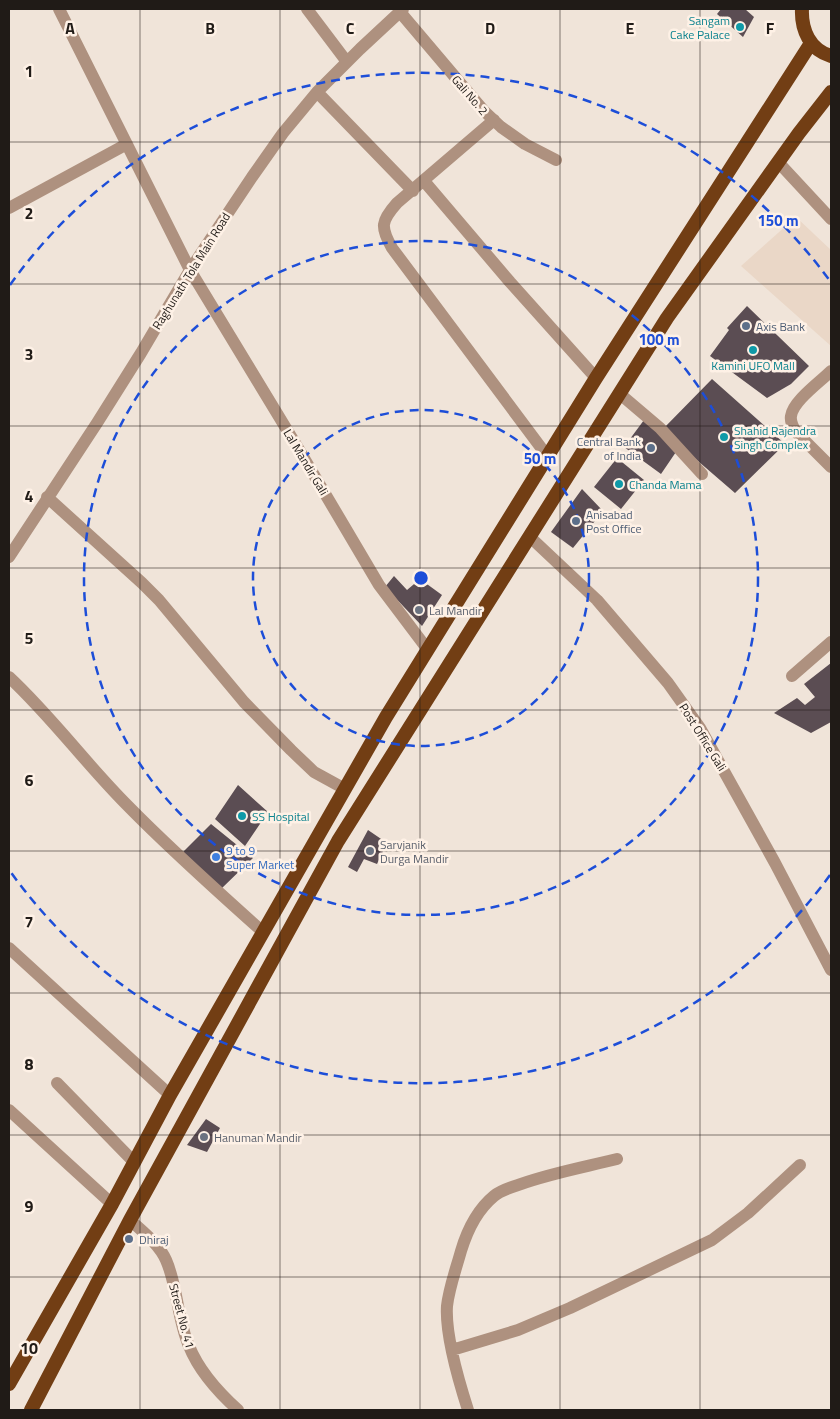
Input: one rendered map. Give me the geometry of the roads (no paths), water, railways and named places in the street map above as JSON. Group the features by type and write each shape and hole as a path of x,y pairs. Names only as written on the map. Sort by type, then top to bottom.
{"highway":[{"path":"801,9 803,28 811,43 824,54 831,56"},
{"path":"9,1384 112,1204 170,1095 386,717 596,378 811,43"},
{"path":"32,1410 130,1220 338,841 667,318 799,133 831,92"}],"street":[{"name":"Lal Mandir Gali","path":"59,9 190,270 379,585 428,650"},
{"path":"307,9 347,62"},
{"name":"Raghunath Tola Main Road","path":"9,557 119,388 190,270 283,133 317,92 402,10"},
{"name":"Gali No. 2","path":"402,10 483,110 525,144 556,160"},
{"path":"317,92 413,191"},
{"path":"494,120 397,204 386,216 383,226 386,238 548,457"},
{"path":"9,208 127,144"},
{"path":"779,163 831,219"},
{"path":"424,181 510,282 596,378"},
{"path":"831,371 795,405 791,417 792,425 796,432 831,467"},
{"path":"620,394 660,428 702,474"},
{"path":"47,497 142,583 165,607 244,702 291,750 314,772 345,789"},
{"name":"Post Office Gali","path":"530,537 608,614 668,683 700,728 771,855 831,970"},
{"path":"792,676 831,642"},
{"path":"9,677 128,806 263,932"},
{"path":"9,948 170,1095"},
{"path":"56,1083 134,1162"},
{"path":"9,1110 112,1204"},
{"path":"468,1410 457,1375 447,1307 463,1244 474,1220 484,1206 495,1196 536,1179 617,1160"},
{"path":"452,1350 518,1330 570,1308 712,1240 748,1213 800,1165"},
{"name":"Street No. 41","path":"130,1220 154,1242 165,1259 172,1276 177,1308 188,1346 203,1372 238,1410"}],"place":[{"name":"Sangam Cake Palace","path":"740,27"},
{"name":"Axis Bank","path":"746,326"},
{"name":"Kamini UFO Mall","path":"753,350"},
{"name":"Shahid Rajendra Singh Complex","path":"724,437"},
{"name":"Central Bank of India","path":"651,448"},
{"name":"Chanda Mama","path":"619,484"},
{"name":"Anisabad Post Office","path":"576,521"},
{"name":"Lal Mandir","path":"419,610"},
{"name":"SS Hospital","path":"242,816"},
{"name":"Sarvjanik Durga Mandir","path":"370,851"},
{"name":"9 to 9 Super Market","path":"216,857"},
{"name":"Hanuman Mandir","path":"204,1137"},
{"name":"Dhiraj","path":"129,1239"}]}
